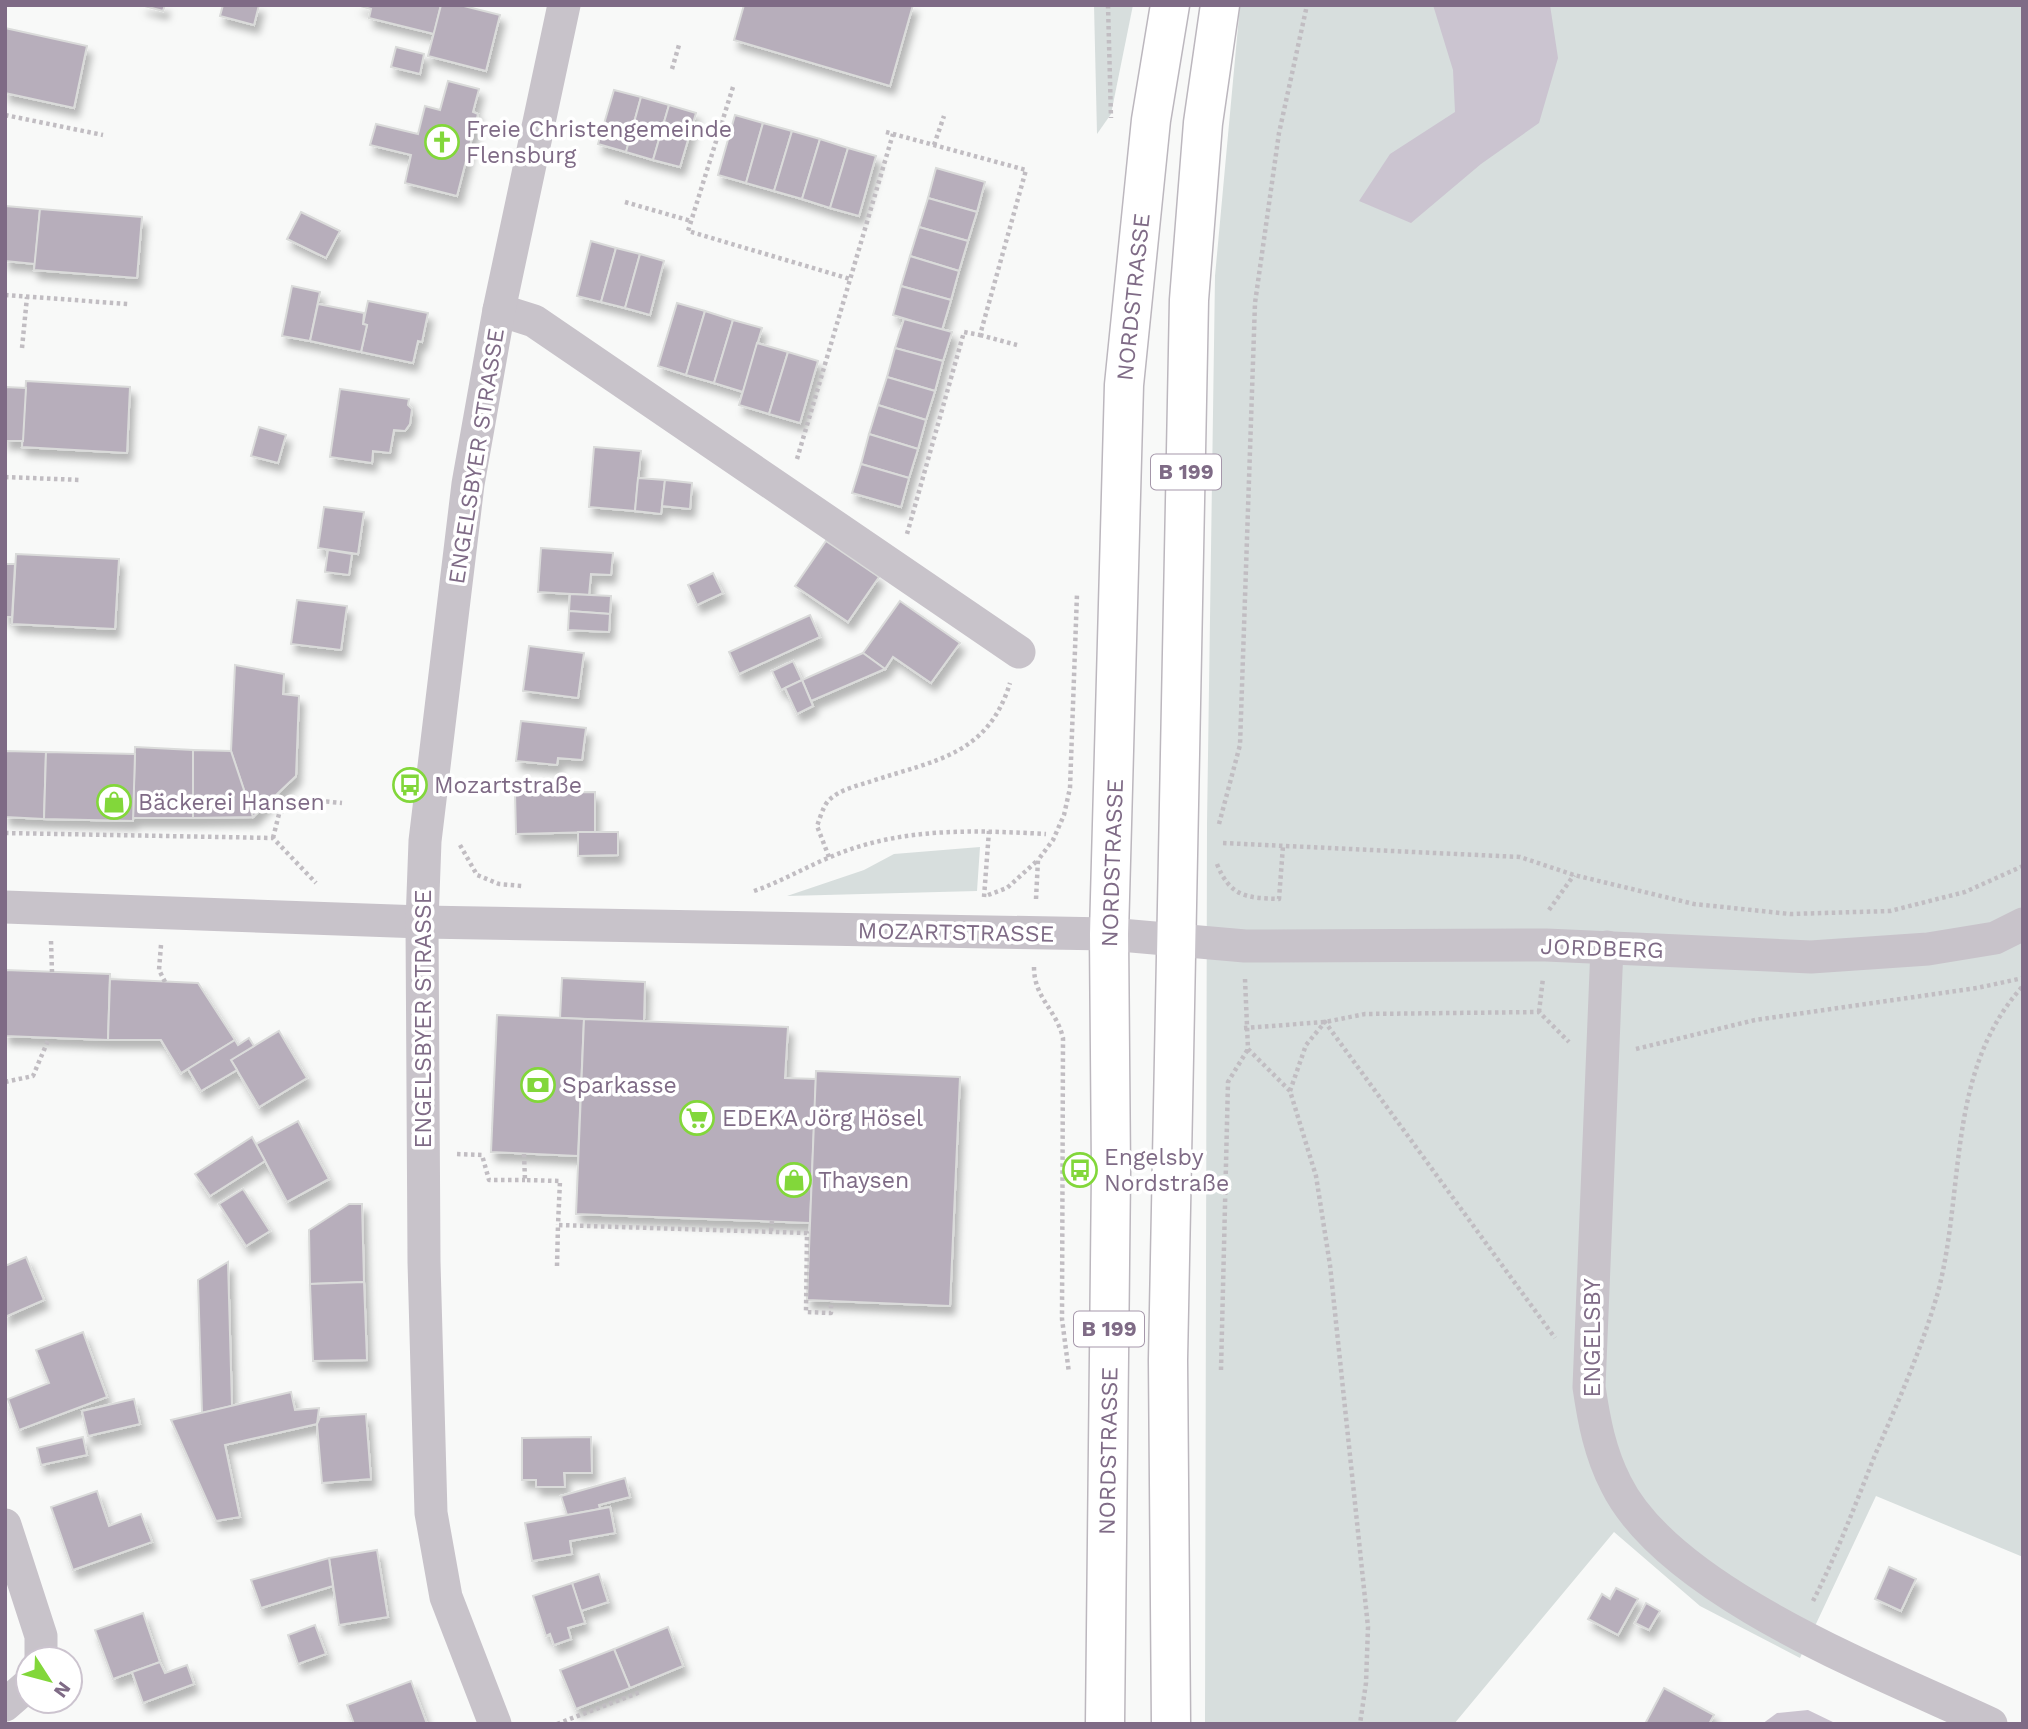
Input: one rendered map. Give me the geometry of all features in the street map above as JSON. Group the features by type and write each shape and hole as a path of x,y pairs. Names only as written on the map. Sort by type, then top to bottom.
{"main road":[{"name":"NORDSTRASSE","path":"1105,1724 1111,1172 1109,934 1124,386 1151,120 1170,5"},
{"name":"B 199","path":"1171,1724 1168,1360 1189,300 1203,123 1220,5"}],"street":[{"name":"ENGELSBYER STRASSE","path":"495,1724 446,1597 431,1513 423,1153 422,922 425,841 468,484 499,310 564,5"},
{"name":"ENGELSBYER STRASSE","path":"499,310 534,321 1019,652"},
{"name":"MOZARTSTRASSE","path":"5,906 422,922 1109,934 1176,940"},
{"name":"JORDBERG","path":"1176,940 1245,946 1607,947 1811,957 1928,949 1995,938 2023,924"},
{"name":"ENGELSBY","path":"1607,947 1589,1387 1597,1437 1616,1486 1645,1524 1696,1573 1795,1631 1991,1724"},
{"path":"5,1525 10,1533 41,1636 41,1645"}],"path":[{"path":"1216,847 1218,826 1240,745 1255,303 1279,133 1307,5"},
{"path":"672,69 678,45"},
{"path":"733,87 688,231 850,279"},
{"path":"5,115 103,135"},
{"path":"934,145 944,116"},
{"path":"886,132 1026,170 980,335"},
{"path":"783,490 791,477 893,134"},
{"path":"625,202 691,221"},
{"path":"5,295 128,304"},
{"path":"22,348 27,297"},
{"path":"894,566 902,553 964,332 1017,345"},
{"path":"5,477 81,480"},
{"path":"829,857 817,826 826,803 843,790 950,755 978,738 1001,712 1019,652"},
{"path":"274,838 279,814 298,799 342,803"},
{"path":"749,892 783,881 829,857 924,831 1046,834"},
{"path":"984,886 989,831"},
{"path":"5,833 274,838 351,919"},
{"path":"425,841 463,845 468,862 477,875 499,884 526,886"},
{"path":"1223,843 1520,857 1574,875 1694,904 1790,914 1890,911 1965,892 2023,866"},
{"path":"1215,858 1221,875 1232,889 1249,898 1279,899 1283,846"},
{"path":"1245,946 1244,1028 1248,1049 1290,1091 1316,1176 1330,1265 1368,1627 1366,1683 1360,1724"},
{"path":"160,961 159,970 165,982"},
{"path":"1795,1631 1830,1567 1926,1330 1944,1267 1958,1158 1974,1076 1994,1023 2023,986"},
{"path":"1290,1091 1306,1045 1325,1022 1398,1126 1506,1268 1589,1387"},
{"path":"5,1082 33,1076 49,1038"},
{"path":"1063,1038 1062,1319 1069,1377"},
{"path":"1221,1370 1228,1082 1248,1049"},
{"path":"423,1153 482,1155 489,1180 561,1181 557,1266"},
{"path":"524,1154 525,1180"},
{"path":"771,1231 772,1222"},
{"path":"558,1225 807,1233 806,1312 831,1313 831,1301"},
{"path":"557,1724 640,1692"}],"shaded area":[{"path":"1094,5 1133,5 1111,114 1097,134"},
{"path":"1240,5 2023,5 2023,1557 1876,1496 1800,1658 1700,1606 1614,1532 1454,1724 1205,1724 1207,824 1215,276"},
{"path":"1433,5 1550,5 1558,58 1539,123 1481,164 1411,223 1359,201 1390,154 1455,112 1453,70"},
{"path":"980,847 977,891 787,896 864,870 894,854"},
{"path":"1808,1710 1837,1724 1762,1724 1777,1713"}],"building":[{"path":"141,5 165,5 163,11"},
{"path":"223,5 259,5 254,25 220,16"},
{"path":"357,5 441,5 434,34 369,18 371,9"},
{"path":"441,5 460,5 500,15 486,71 428,56"},
{"path":"744,5 913,5 890,86 734,40"},
{"path":"5,28 87,46 74,108 5,93"},
{"path":"396,47 424,54 420,74 391,67"},
{"path":"448,81 479,89 473,112 478,114 457,196 405,183 411,155 370,145 376,124 418,134 425,106 440,110"},
{"path":"614,90 641,97 626,152 598,144"},
{"path":"641,97 669,105 653,160 626,152"},
{"path":"669,105 696,113 680,167 653,160"},
{"path":"735,115 763,123 746,183 718,175"},
{"path":"763,123 792,131 774,191 746,183"},
{"path":"792,131 820,139 802,199 774,191"},
{"path":"820,139 848,148 830,208 802,199"},
{"path":"848,148 876,156 859,216 830,208"},
{"path":"936,168 985,182 977,212 928,198"},
{"path":"928,198 977,212 968,241 919,227"},
{"path":"5,206 40,209 35,264 5,261"},
{"path":"40,209 142,217 137,278 34,270"},
{"path":"301,212 340,231 326,258 287,239"},
{"path":"919,227 968,241 959,271 910,256"},
{"path":"591,241 616,248 601,302 577,296"},
{"path":"616,248 640,254 625,308 601,302"},
{"path":"640,254 664,261 650,315 625,308"},
{"path":"910,256 959,271 951,300 901,286"},
{"path":"292,286 320,292 310,341 282,336"},
{"path":"901,286 951,300 942,330 893,315"},
{"path":"368,301 428,313 422,342 418,341 413,363 361,352 367,325 363,324"},
{"path":"677,303 705,311 686,375 658,366"},
{"path":"318,304 364,313 363,324 367,325 361,352 310,341"},
{"path":"705,311 733,320 714,383 686,375"},
{"path":"904,319 952,332 943,361 895,348"},
{"path":"733,320 762,328 743,392 714,383"},
{"path":"757,343 788,352 769,414 739,405"},
{"path":"895,348 943,361 935,391 887,377"},
{"path":"788,352 818,361 800,423 769,414"},
{"path":"887,377 935,391 926,420 878,405"},
{"path":"26,381 130,387 127,453 22,447"},
{"path":"5,387 26,388 23,441 5,441"},
{"path":"340,389 409,399 408,405 412,409 410,424 405,431 394,430 390,453 373,451 372,463 330,457"},
{"path":"878,405 926,420 918,449 869,434"},
{"path":"259,427 286,435 278,463 251,456"},
{"path":"869,434 918,449 909,478 861,464"},
{"path":"594,447 641,451 635,511 589,507"},
{"path":"861,464 909,478 901,507 852,493"},
{"path":"638,478 665,480 661,514 635,511"},
{"path":"665,480 692,483 690,509 662,506"},
{"path":"324,507 364,512 358,554 318,548"},
{"path":"826,541 879,577 848,622 795,586"},
{"path":"541,548 613,553 611,575 591,574 589,595 538,592"},
{"path":"328,550 352,554 349,575 325,572"},
{"path":"16,554 119,559 115,629 12,624"},
{"path":"5,564 15,564 12,617 5,617"},
{"path":"713,573 723,593 697,605 688,585"},
{"path":"570,594 611,596 610,614 569,611"},
{"path":"297,600 347,606 341,650 291,644"},
{"path":"900,601 960,643 931,683 893,657 885,669 863,653"},
{"path":"569,611 610,614 609,632 568,630"},
{"path":"810,615 820,637 739,674 729,652"},
{"path":"529,646 584,653 578,698 523,691"},
{"path":"863,653 885,669 811,701 802,680"},
{"path":"793,661 802,680 781,690 772,671"},
{"path":"235,665 284,674 283,694 299,696 296,776 253,817 231,751"},
{"path":"802,680 813,706 797,714 785,688"},
{"path":"521,721 586,728 582,760 558,758 557,765 516,761"},
{"path":"135,747 193,750 193,818 133,818"},
{"path":"193,750 231,751 253,817 193,818"},
{"path":"5,751 46,752 44,819 5,817"},
{"path":"46,752 135,754 133,821 44,819"},
{"path":"595,792 595,832 516,834 515,793"},
{"path":"578,832 618,832 618,855 578,856"},
{"path":"5,970 110,974 108,1040 5,1036"},
{"path":"562,978 645,982 644,1021 560,1018"},
{"path":"110,979 198,983 235,1040 181,1073 161,1040 108,1040"},
{"name":"Sparkasse","path":"497,1015 584,1019 578,1156 491,1152"},
{"name":"EDEKA Jörg Hösel","path":"584,1019 788,1027 785,1078 816,1079 810,1223 576,1214"},
{"path":"279,1031 307,1078 259,1107 231,1060"},
{"path":"249,1038 254,1046 231,1060 237,1070 201,1091 188,1069 235,1040 238,1045"},
{"path":"816,1071 960,1077 950,1306 807,1300"},
{"path":"298,1121 329,1179 287,1202 256,1144"},
{"path":"252,1137 265,1161 210,1196 195,1174"},
{"path":"243,1189 270,1231 246,1246 219,1204"},
{"path":"349,1204 362,1204 364,1282 310,1284 309,1230"},
{"path":"26,1257 44,1300 5,1317 5,1266"},
{"path":"228,1262 232,1406 202,1413 198,1280"},
{"path":"364,1282 367,1360 313,1361 310,1284"},
{"path":"83,1332 107,1397 19,1430 8,1399 49,1383 36,1350"},
{"path":"291,1392 295,1410 319,1408 317,1424 225,1445 240,1517 216,1521 171,1420"},
{"path":"134,1399 140,1424 88,1436 82,1411"},
{"path":"366,1414 371,1479 322,1483 317,1424 320,1417"},
{"path":"83,1437 87,1455 41,1465 37,1448"},
{"path":"591,1437 592,1473 564,1473 565,1487 536,1487 536,1480 522,1480 522,1438"},
{"path":"625,1478 630,1497 599,1505 600,1509 567,1515 561,1496"},
{"path":"97,1491 109,1526 141,1514 152,1542 73,1570 51,1507"},
{"path":"610,1507 615,1533 570,1541 572,1554 532,1561 525,1523"},
{"path":"377,1550 388,1617 339,1625 329,1558"},
{"path":"329,1558 333,1586 261,1608 251,1580"},
{"path":"1889,1567 1916,1579 1901,1611 1875,1599"},
{"path":"599,1574 608,1602 581,1611 572,1583"},
{"path":"572,1583 585,1623 568,1628 571,1639 554,1645 550,1634 546,1636 533,1596"},
{"path":"1616,1588 1638,1599 1618,1635 1588,1619 1602,1594 1610,1599"},
{"path":"1646,1603 1660,1611 1649,1630 1635,1623"},
{"path":"143,1613 160,1662 113,1679 95,1630"},
{"path":"315,1625 326,1654 298,1664 288,1635"},
{"path":"668,1627 683,1666 630,1688 614,1649"},
{"path":"614,1649 630,1688 576,1709 560,1670"},
{"path":"160,1662 165,1673 187,1665 194,1684 143,1703 132,1672"},
{"path":"411,1681 427,1724 354,1724 347,1705"},
{"path":"1664,1688 1714,1715 1709,1724 1645,1724"}],"place":[{"name":"Freie Christengemeinde Flensburg","path":"442,142"},
{"name":"Mozartstraße","path":"410,785"},
{"name":"Bäckerei Hansen","path":"114,802"},
{"name":"Sparkasse","path":"538,1085"},
{"name":"EDEKA Jörg Hösel","path":"697,1118"},
{"name":"Engelsby Nordstraße","path":"1080,1170"},
{"name":"Thaysen","path":"794,1180"}]}
